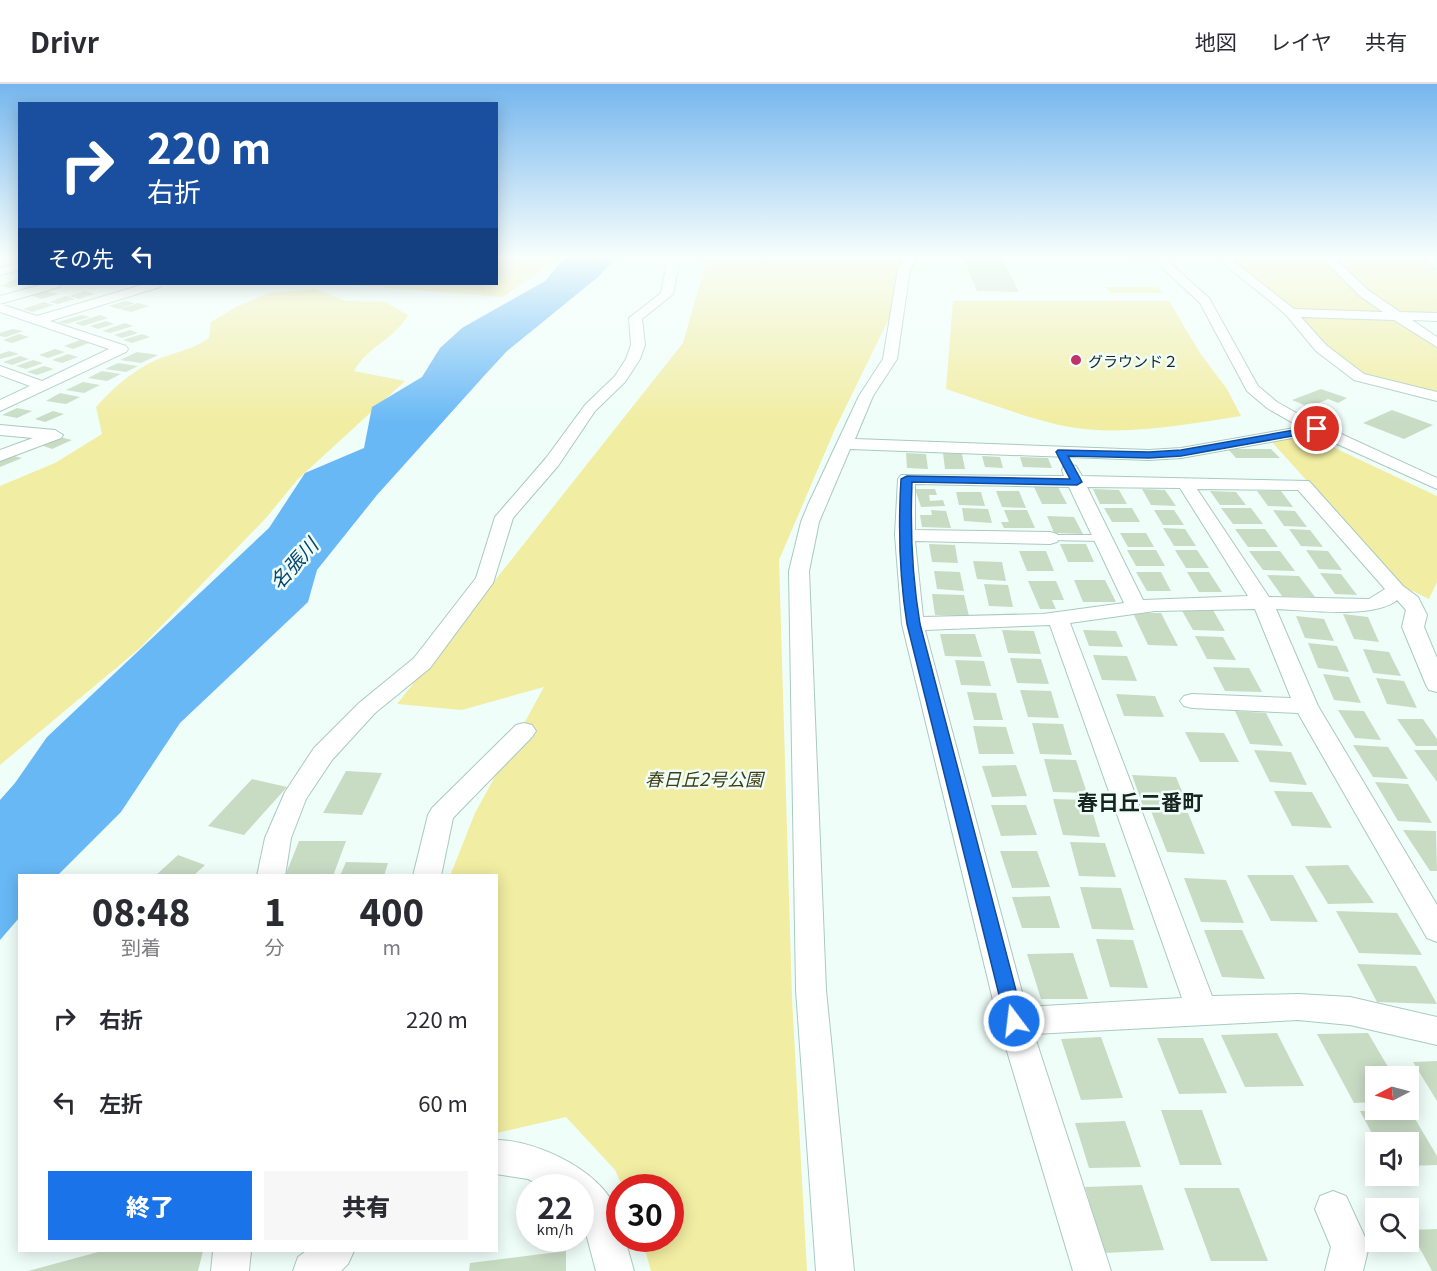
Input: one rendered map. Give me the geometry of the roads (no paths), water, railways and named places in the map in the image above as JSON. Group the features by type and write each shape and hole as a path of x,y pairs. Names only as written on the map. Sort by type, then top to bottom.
{"street":[{"path":"0,406 121,349 10,312"},
{"path":"36,321 64,312"},
{"path":"272,874 278,838 294,798 317,763 367,708 422,663 486,579 504,517 552,462 590,408 620,379 633,359 638,345 635,318 642,312"},
{"path":"835,1271 811,990 799,571 810,522 866,396 890,359 897,312"},
{"path":"1212,312 1252,388 1282,411 1437,484"},
{"path":"1393,312 1437,343"},
{"path":"1291,313 1437,317"},
{"path":"1291,313 1321,348 1359,377 1437,397"},
{"path":"0,370 43,386"},
{"path":"845,444 1149,455 1181,453 1317,429"},
{"path":"0,430 55,435 0,456"},
{"path":"1061,452 1136,607"},
{"path":"1092,1271 1014,1021 913,624 906,578 904,535 907,479 1303,485 1396,590 1411,601 1418,610 1418,619 1413,627"},
{"path":"1185,483 1263,603 1306,706 1437,930"},
{"path":"904,535 1050,538"},
{"path":"913,624 1058,618 1136,607 1263,603 1371,605 1383,601 1396,590"},
{"path":"1371,605 1397,615 1413,627 1437,685"},
{"path":"1058,618 1202,1010"},
{"path":"1192,701 1306,706"},
{"path":"426,874 441,815 524,731"},
{"path":"1014,1021 1298,1007 1350,1011 1437,1031"},
{"path":"498,1157 510,1156 538,1165 553,1174"},
{"path":"594,1209 600,1217 615,1271"},
{"path":"1332,1209 1350,1246 1344,1271"},
{"path":"230,1271 232,1252"}],"lane":[{"path":"1050,538 1103,538"}],"water":[{"name":"名張川","path":"490,312 554,312 507,351 377,495 317,570 308,602 180,723 121,812 59,874 18,874 18,919 0,940 0,800 15,783 47,737 269,528 305,473 364,448 372,407 422,377 440,348 462,328"}],"place":[{"name":"グラウンド２","path":"1076,360"}],"district":[{"name":"春日丘二番町","path":"1140,801"}],"park label":[{"name":"春日丘2号公園","path":"704,778"}]}
